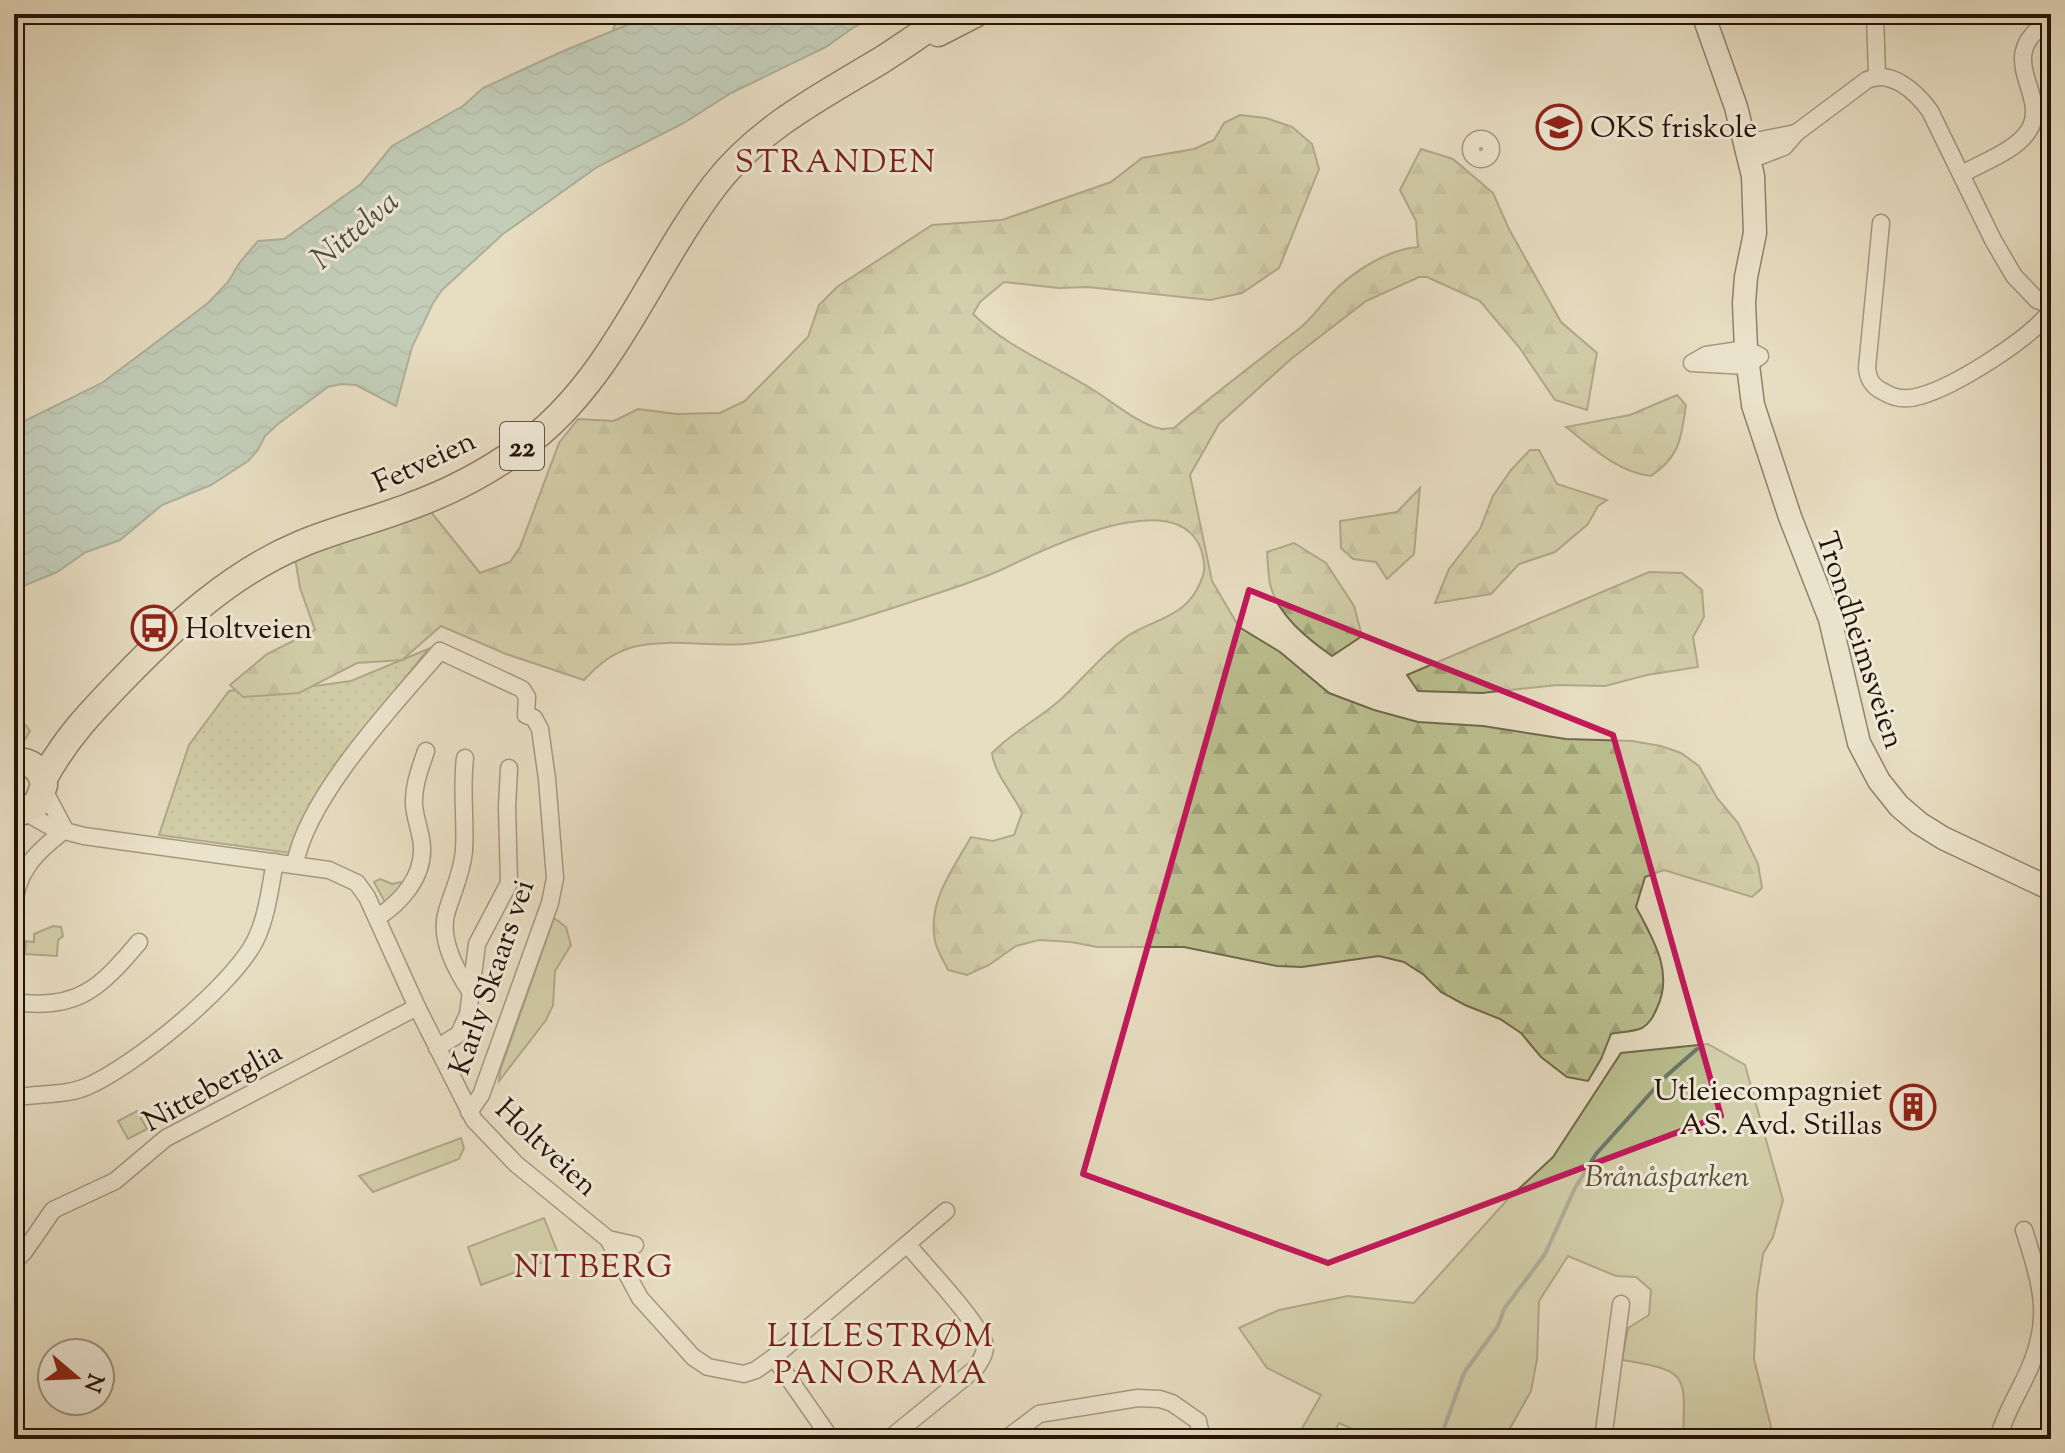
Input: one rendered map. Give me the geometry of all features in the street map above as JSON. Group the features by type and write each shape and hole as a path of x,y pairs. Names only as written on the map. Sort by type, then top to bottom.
{"highway":[{"name":"Fetveien","path":"18,761 76,727 165,636 237,578 302,544 454,488 492,467 536,436 569,404 600,365 692,216 751,146 787,118 951,14"},
{"name":"Fetveien","path":"880,60 975,14"},
{"name":"Fetveien","path":"44,785 76,727"},
{"name":"22","path":"18,761 36,768 44,785 37,804 19,812"}],"main road":[{"name":"Trondheimsveien","path":"1703,14 1748,152 1755,203 1753,249 1745,284 1753,405 1790,517 1830,619 1854,727 1871,770 1899,806 1929,830 2051,889"}],"street":[{"path":"1875,14 1877,76"},
{"path":"1962,174 2021,140 2028,131 2034,111 2023,60 2029,39 2051,20"},
{"path":"1748,152 1796,133 1867,80 1877,76 1908,87 1919,96 1937,124 1993,240 2014,276 2037,300 2051,308 2035,329 1948,384 1909,398 1898,399 1886,394 1871,382 1867,368 1881,223"},
{"name":"Karly Skaars vei","path":"295,864 300,842 336,778 440,651 522,689 527,697 526,715 534,718 540,729 555,878 550,903 481,1095 469,1112"},
{"path":"377,918 395,906 420,869 422,848 414,805 415,784 426,751"},
{"name":"Karly Skaars vei","path":"465,758 462,784 464,851 459,878 445,914 445,925 456,969 470,991"},
{"name":"Karly Skaars vei","path":"437,1048 459,1034 468,1014 477,944 509,883 509,768"},
{"path":"14,911 14,893 19,878 47,843 65,830 44,785"},
{"name":"Holtveien","path":"19,812 53,828 104,840 295,864 329,870 357,883 377,918 469,1112 495,1145 608,1239 640,1298 693,1357 708,1367 744,1374 756,1370 946,1211"},
{"path":"14,1098 83,1088 104,1078 121,1069 194,1011 256,940 263,922 275,862"},
{"path":"14,1002 54,1005 79,998 103,983 139,942"},
{"name":"Nitteberglia","path":"14,1262 53,1210 115,1181 166,1138 417,1007"},
{"path":"1998,1439 2042,1337 2041,1282 2024,1230"},
{"name":"Holtveien","path":"608,1239 635,1245"},
{"path":"889,1439 975,1369 985,1346 981,1335 952,1296 908,1245"},
{"path":"1603,1439 1621,1304"},
{"path":"774,1357 831,1439"},
{"path":"1006,1439 1039,1414 1138,1398 1160,1399 1180,1407 1198,1421 1202,1439"}],"highlighted area":[{"path":"1249,590 1613,735 1721,1116 1328,1263 1083,1174"}],"green space":[{"path":"618,14 654,14 613,31"},
{"path":"1240,115 1266,118 1292,127 1312,144 1319,169 1279,268 1242,293 1210,300 1004,282 980,302 973,314 1002,337 1137,419 1162,429 1174,428 1300,328 1355,273 1386,256 1418,247 1416,221 1400,190 1421,149 1453,159 1493,193 1509,229 1561,322 1597,353 1587,410 1555,400 1519,347 1480,301 1427,277 1419,277 1366,301 1291,359 1219,424 1190,475 1212,581 1239,627 1280,652 1329,693 1418,722 1483,726 1566,739 1632,741 1661,746 1681,753 1699,766 1717,798 1738,823 1758,864 1762,888 1752,897 1664,870 1645,877 1636,907 1659,956 1662,995 1645,1026 1611,1034 1588,1081 1567,1077 1541,1057 1521,1033 1500,1019 1441,992 1424,975 1404,962 1379,956 1302,967 1277,966 1184,947 1097,947 1039,940 1016,946 989,965 967,975 948,970 936,945 934,927 943,886 971,837 993,841 1014,835 1022,813 1000,776 992,753 1059,701 1119,642 1178,610 1193,596 1203,574 1204,560 1197,541 1181,526 1159,521 1104,528 966,584 798,635 739,644 663,643 633,647 606,660 584,680 506,654 441,626 402,660 357,663 299,693 243,697 230,685 267,654 315,630 300,588 295,558 431,512 480,573 510,562 520,547 559,443 578,419 614,421 638,409 677,414 720,413 745,401 808,337 819,305 837,287 932,225 1002,220 1111,182 1142,158 1194,149 1214,140 1224,123"},
{"path":"1677,395 1686,405 1678,446 1661,469 1651,476 1616,464 1566,427 1630,415"},
{"path":"1530,450 1539,450 1557,484 1607,500 1598,506 1588,524 1555,552 1519,564 1491,594 1435,603 1449,569 1480,529 1493,496"},
{"path":"1420,488 1414,554 1387,579 1376,562 1353,559 1341,548 1340,521 1397,512"},
{"path":"1294,543 1326,563 1354,606 1362,636 1332,656 1286,616 1274,595 1269,580 1267,552"},
{"path":"1649,572 1682,573 1702,590 1704,617 1693,637 1698,667 1605,686 1558,685 1482,693 1418,691 1407,675"},
{"path":"428,649 313,799 290,853 159,835 189,745 229,691 284,684 315,686 351,681"},
{"path":"14,710 30,731 14,758"},
{"path":"380,879 405,885 386,904 374,882"},
{"path":"554,918 566,927 571,945 555,971 553,1005 546,1020 499,1081 500,1071"},
{"path":"53,926 61,927 63,936 58,940 57,956 25,954 26,941 34,942 34,934"},
{"name":"Brånåsparken","path":"1708,1044 1745,1065 1783,1200 1773,1237 1763,1254 1757,1293 1754,1359 1774,1439 1683,1439 1684,1401 1679,1379 1660,1368 1622,1360 1628,1328 1649,1315 1651,1290 1636,1277 1616,1276 1568,1256 1539,1301 1537,1359 1531,1391 1504,1439 1374,1439 1339,1423 1330,1439 1296,1439 1321,1395 1267,1368 1239,1328 1279,1310 1348,1296 1414,1303 1508,1199 1553,1157 1621,1053"},
{"path":"137,1111 147,1129 128,1139 118,1121"},
{"path":"461,1138 464,1148 459,1159 373,1192 359,1176"},
{"path":"544,1218 559,1256 481,1285 468,1247"}],"water":[{"name":"Nittelva","path":"654,14 879,14 826,47 731,93 684,123 597,167 503,234 442,290 433,303 412,347 396,406 356,385 328,387 265,436 248,461 211,485 162,505 120,540 86,552 57,572 14,590 14,426 102,383 209,302 258,241 284,239 361,184 392,146 463,106 483,88"}],"waterway":[{"path":"1440,1439 1464,1373 1498,1326 1504,1309 1545,1254 1575,1188 1596,1154 1665,1077 1697,1049"}],"place":[{"name":"OKS friskole","path":"1559,127"},
{"name":"Holtveien","path":"154,628"},
{"name":"Utleiecompagniet AS. Avd. Stillas","path":"1913,1107"}],"district":[{"name":"STRANDEN","path":"836,161"},
{"name":"NITBERG","path":"594,1266"},
{"name":"LILLESTRØM PANORAMA","path":"881,1354"}]}
